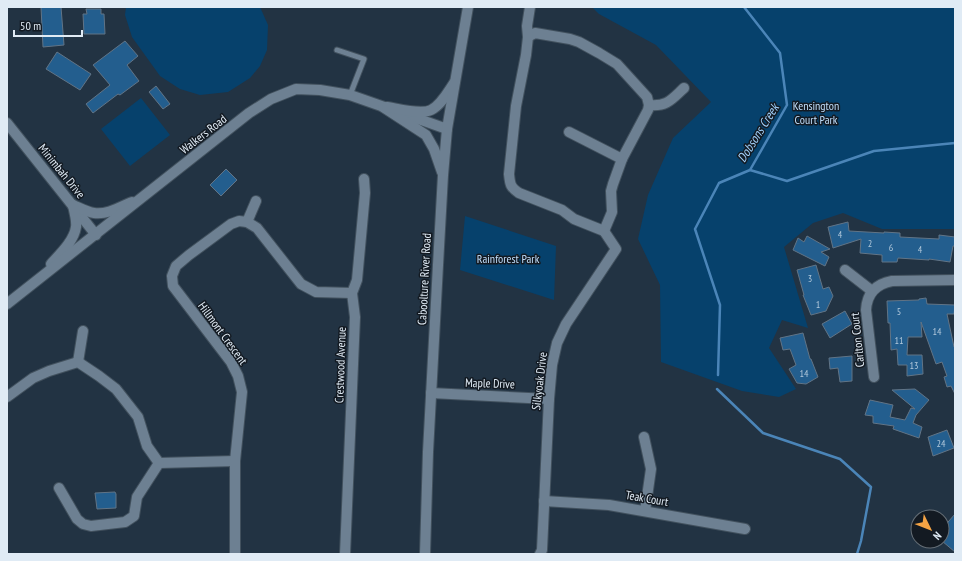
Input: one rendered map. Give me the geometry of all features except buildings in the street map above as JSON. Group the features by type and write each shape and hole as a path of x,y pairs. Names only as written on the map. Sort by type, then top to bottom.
{"street":[{"name":"Caboolture River Road","path":"425,554 431,393 447,129 468,7"},
{"path":"528,37 535,33 579,42 621,67 647,97 649,105 648,110 622,160 613,184 611,191 612,212 604,231 574,219 562,210 513,189 510,184 509,174 516,106 526,55 528,37 527,26 530,7"},
{"path":"383,107 421,112 431,110 438,105 456,80"},
{"path":"649,105 655,106 665,104 684,88"},
{"name":"Walkers Road","path":"7,304 250,113 271,99 296,89 320,90 350,95 447,129"},
{"path":"383,107 426,135 434,149 444,175"},
{"name":"Minimbah Drive","path":"7,123 96,235"},
{"path":"569,132 622,160"},
{"name":"Crestwood Avenue","path":"345,554 355,317 352,293 357,280 365,193 364,179"},
{"path":"73,205 89,212 101,213 108,212 141,199"},
{"path":"256,201 247,222 257,228 301,284 316,292 352,293"},
{"path":"36,280 68,245 74,235 76,222 73,205"},
{"name":"Hillmont Crescent","path":"235,554 235,461 242,392 238,376 231,362 173,286 172,276 176,266 231,224 239,221 247,222"},
{"name":"Silkyoak Drive","path":"540,554 542,550 552,365 557,343 566,324 616,249 604,231"},
{"path":"845,270 872,291 884,282 955,280"},
{"name":"Carlton Court","path":"872,291 866,303 866,310 874,377"},
{"path":"78,362 83,331"},
{"path":"7,398 33,378 49,370 78,362 116,390 138,417 147,446 159,463"},
{"name":"Maple Drive","path":"431,393 549,399"},
{"path":"644,437 652,469 645,511"},
{"path":"159,463 235,461"},
{"path":"59,488 77,519 82,524 91,526 125,522 134,516 137,497 159,463"},
{"name":"Teak Court","path":"544,501 609,505 745,529"}],"lane":[{"path":"338,50 364,59 350,95"}],"green space":[{"path":"126,7 260,7 268,25 267,50 260,66 250,78 228,92 200,95 180,89 160,76 132,37 125,15"},
{"name":"Kensington Court Park","path":"592,7 955,7 955,229 882,229 843,213 813,223 784,247 808,328 782,320 769,348 796,389 779,397 742,391 661,362 660,285 638,239 648,195 673,138 711,102 656,45 599,14"},
{"path":"141,98 170,135 130,166 101,129"},
{"name":"Rainforest Park","path":"465,216 556,246 554,300 460,270"}],"waterway":[{"name":"Dobsons Creek","path":"718,375 720,305 695,229 719,183 750,170 787,105 780,53 744,7"},
{"path":"750,170 787,181 874,151 955,143"},
{"name":"Dobsons Creek","path":"717,389 763,433 840,459 871,487 861,541 857,554"}]}
